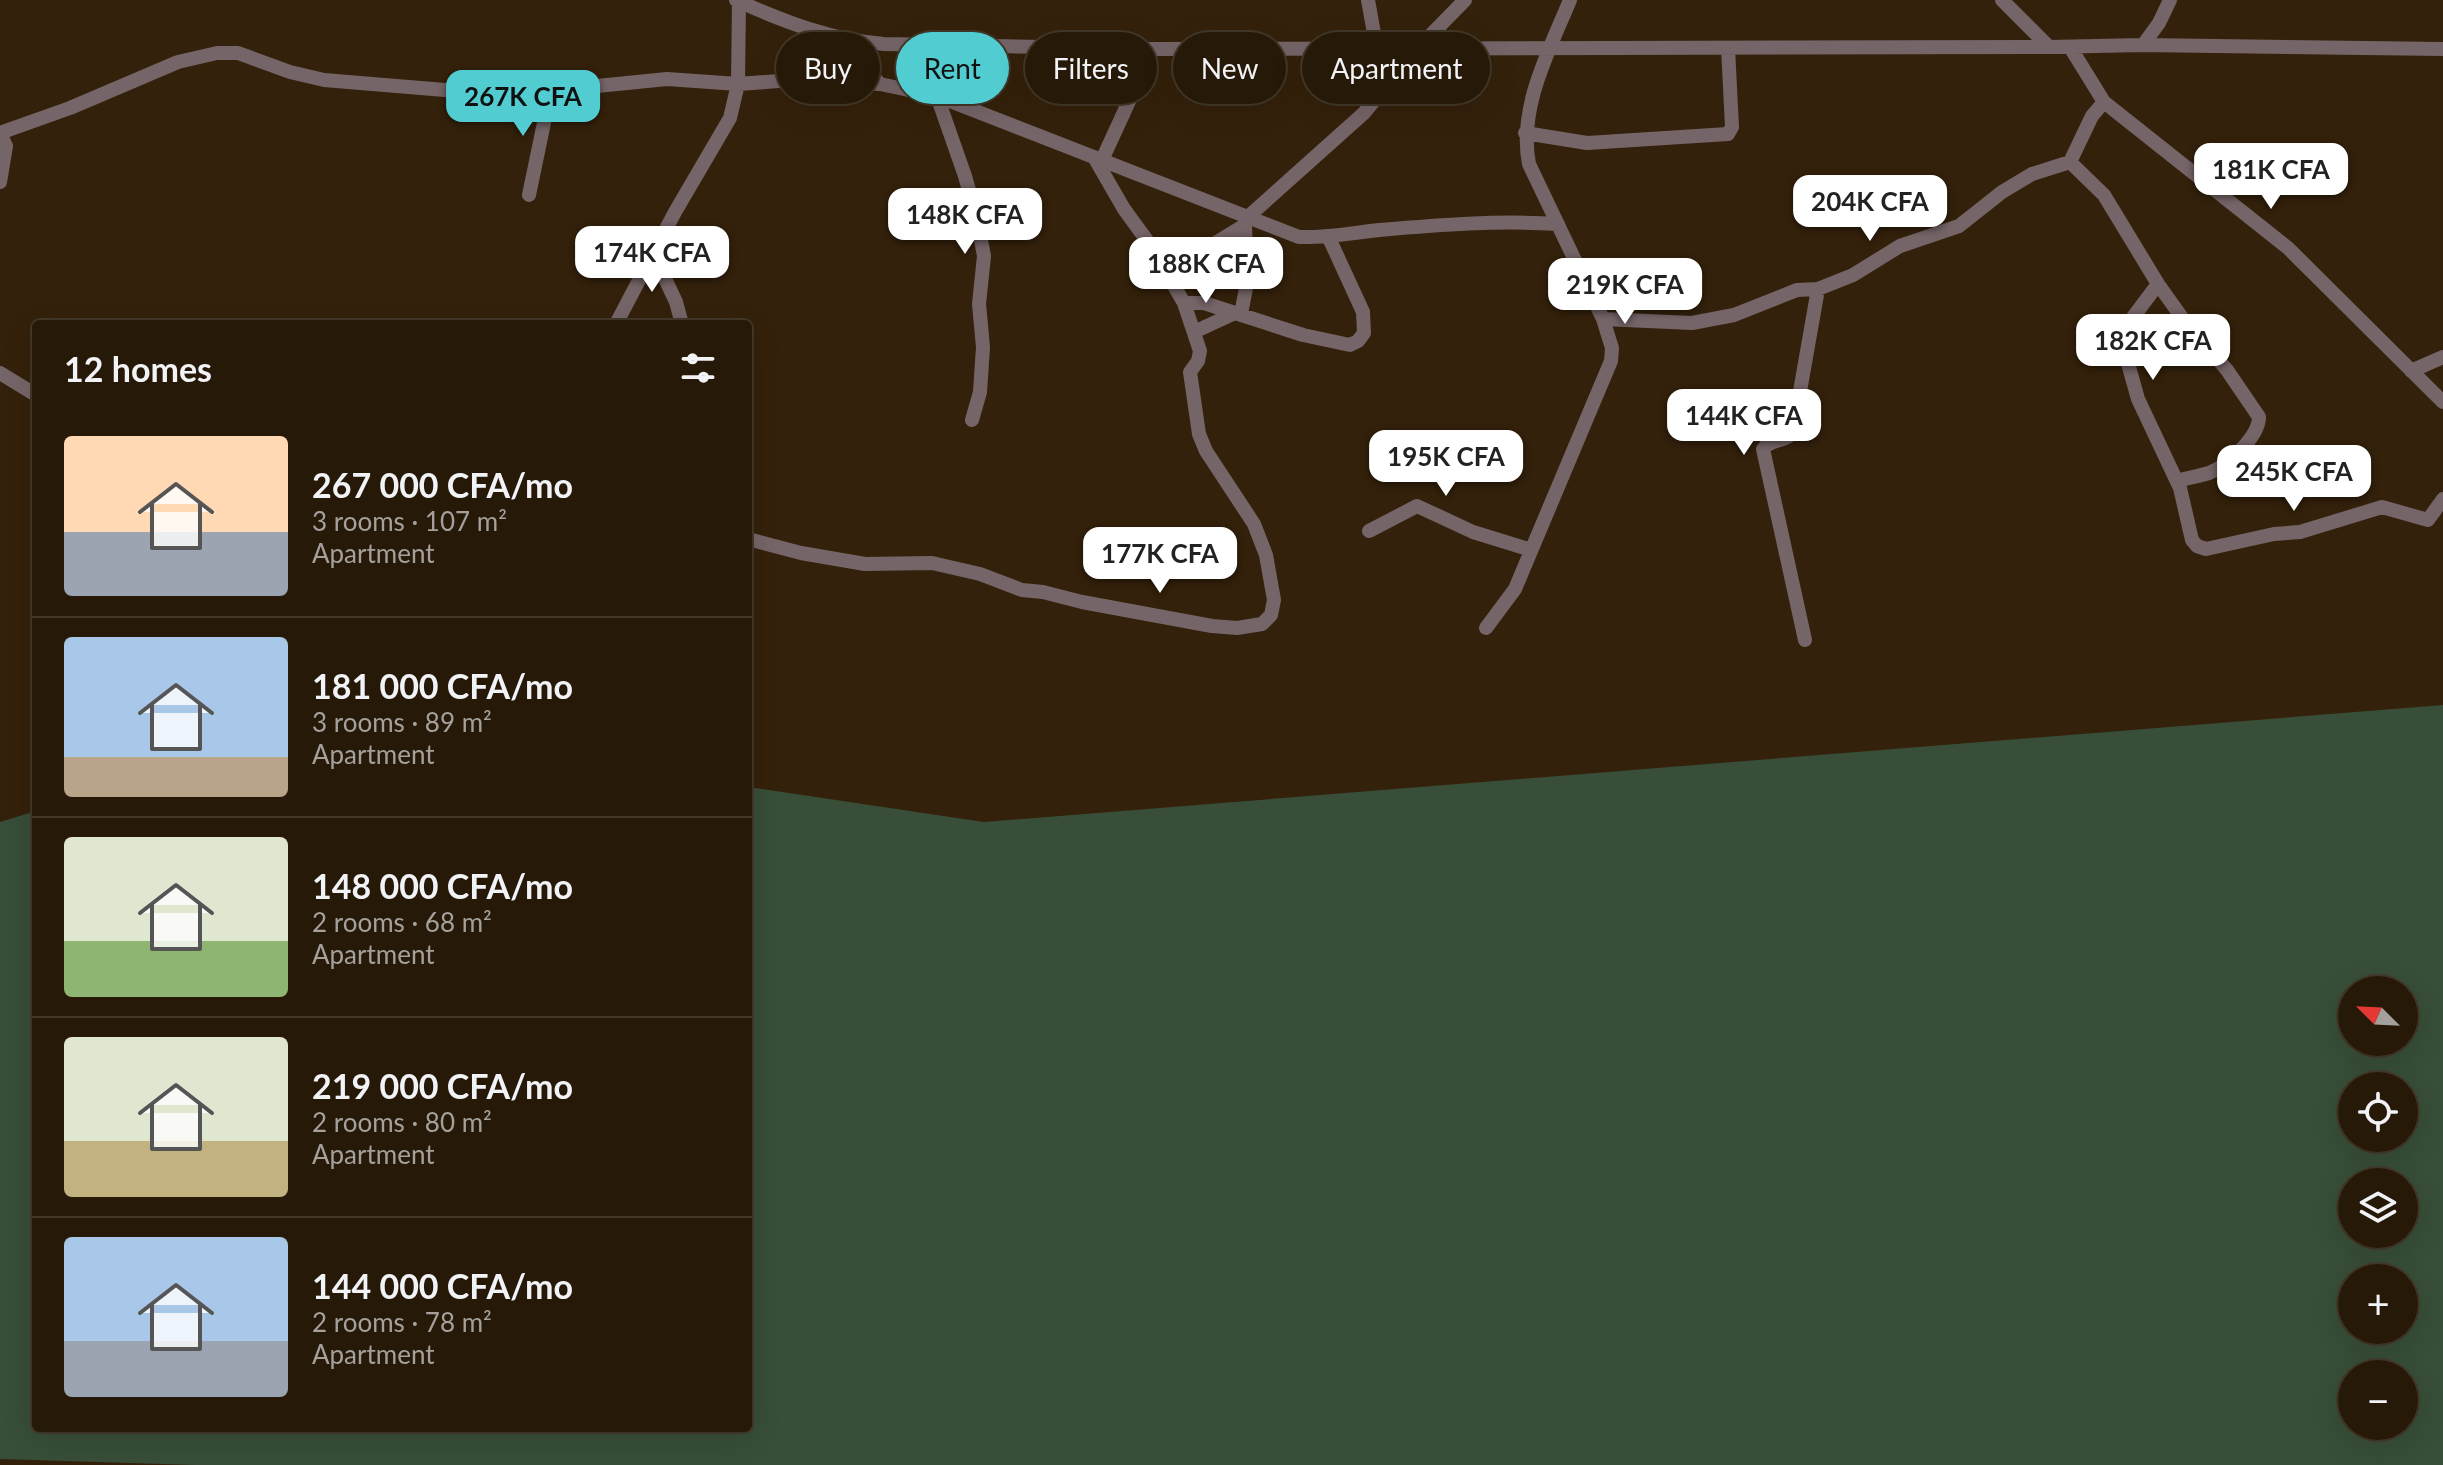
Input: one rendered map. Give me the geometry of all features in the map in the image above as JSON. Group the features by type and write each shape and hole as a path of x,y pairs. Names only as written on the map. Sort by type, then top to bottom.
{"street":[{"path":"618,320 730,118 738,84 738,0 774,18 856,42 1025,47"},
{"path":"1368,0 1374,32"},
{"path":"1434,32 1465,0"},
{"path":"1486,628 1515,589 1611,361 1612,348 1603,319 1529,164 1524,141 1539,76 1570,0"},
{"path":"2002,0 2049,47"},
{"path":"2143,45 2159,23 2170,0"},
{"path":"880,45 884,44"},
{"path":"1490,50 2143,45 2443,49"},
{"path":"2070,47 2104,102 2288,248 2443,402"},
{"path":"1525,133 1587,143 1728,134 1732,127 1728,48"},
{"path":"1157,49 1302,50"},
{"path":"0,182 6,146 0,133 70,108 178,62 217,53 238,53 290,72 324,80 457,91 551,89 667,79 738,84 776,81"},
{"path":"880,84 896,87"},
{"path":"529,195 551,89"},
{"path":"1603,319 1692,323 1734,315 1797,290 1818,289 1853,275 1900,246 1959,226 2002,192 2032,174 2070,162 2092,116 2104,102"},
{"path":"940,104 965,176 984,256 979,304 983,347 981,377 972,420"},
{"path":"958,104 1247,220 1299,237 1329,238 1379,230 1506,221 1558,224"},
{"path":"1098,158 1125,104"},
{"path":"1169,276 1247,220 1371,104"},
{"path":"752,540 801,553 865,564 932,563 980,574 1004,586 1212,626 1237,628 1262,624 1271,615 1274,600 1266,555 1254,524 1206,451 1199,434 1190,372 1199,357 1184,303 1151,246 1124,209 1098,158"},
{"path":"2070,162 2104,195 2158,284 2183,319 2227,370 2259,417 2259,426 2245,446 2212,472 2177,481"},
{"path":"1238,314 1247,283 1247,220"},
{"path":"1184,303 1204,303 1303,335 1350,345 1364,333 1363,312 1329,238"},
{"path":"653,253 681,320"},
{"path":"2158,284 2122,332 2122,342 2138,399 2177,481 2192,540 2197,546 2206,549 2274,534 2300,532 2382,507 2428,520 2443,499"},
{"path":"1805,640 1763,449 1769,443 1788,438 1795,430 1818,289"},
{"path":"1194,332 1238,314"},
{"path":"2411,371 2443,357"},
{"path":"0,373 32,393"},
{"path":"1369,531 1417,506 1473,532 1531,550"}],"green space":[{"path":"2443,705 2443,1465 195,1465 0,1459 0,822 32,812 32,1432 752,1432 752,788 984,822"}]}
